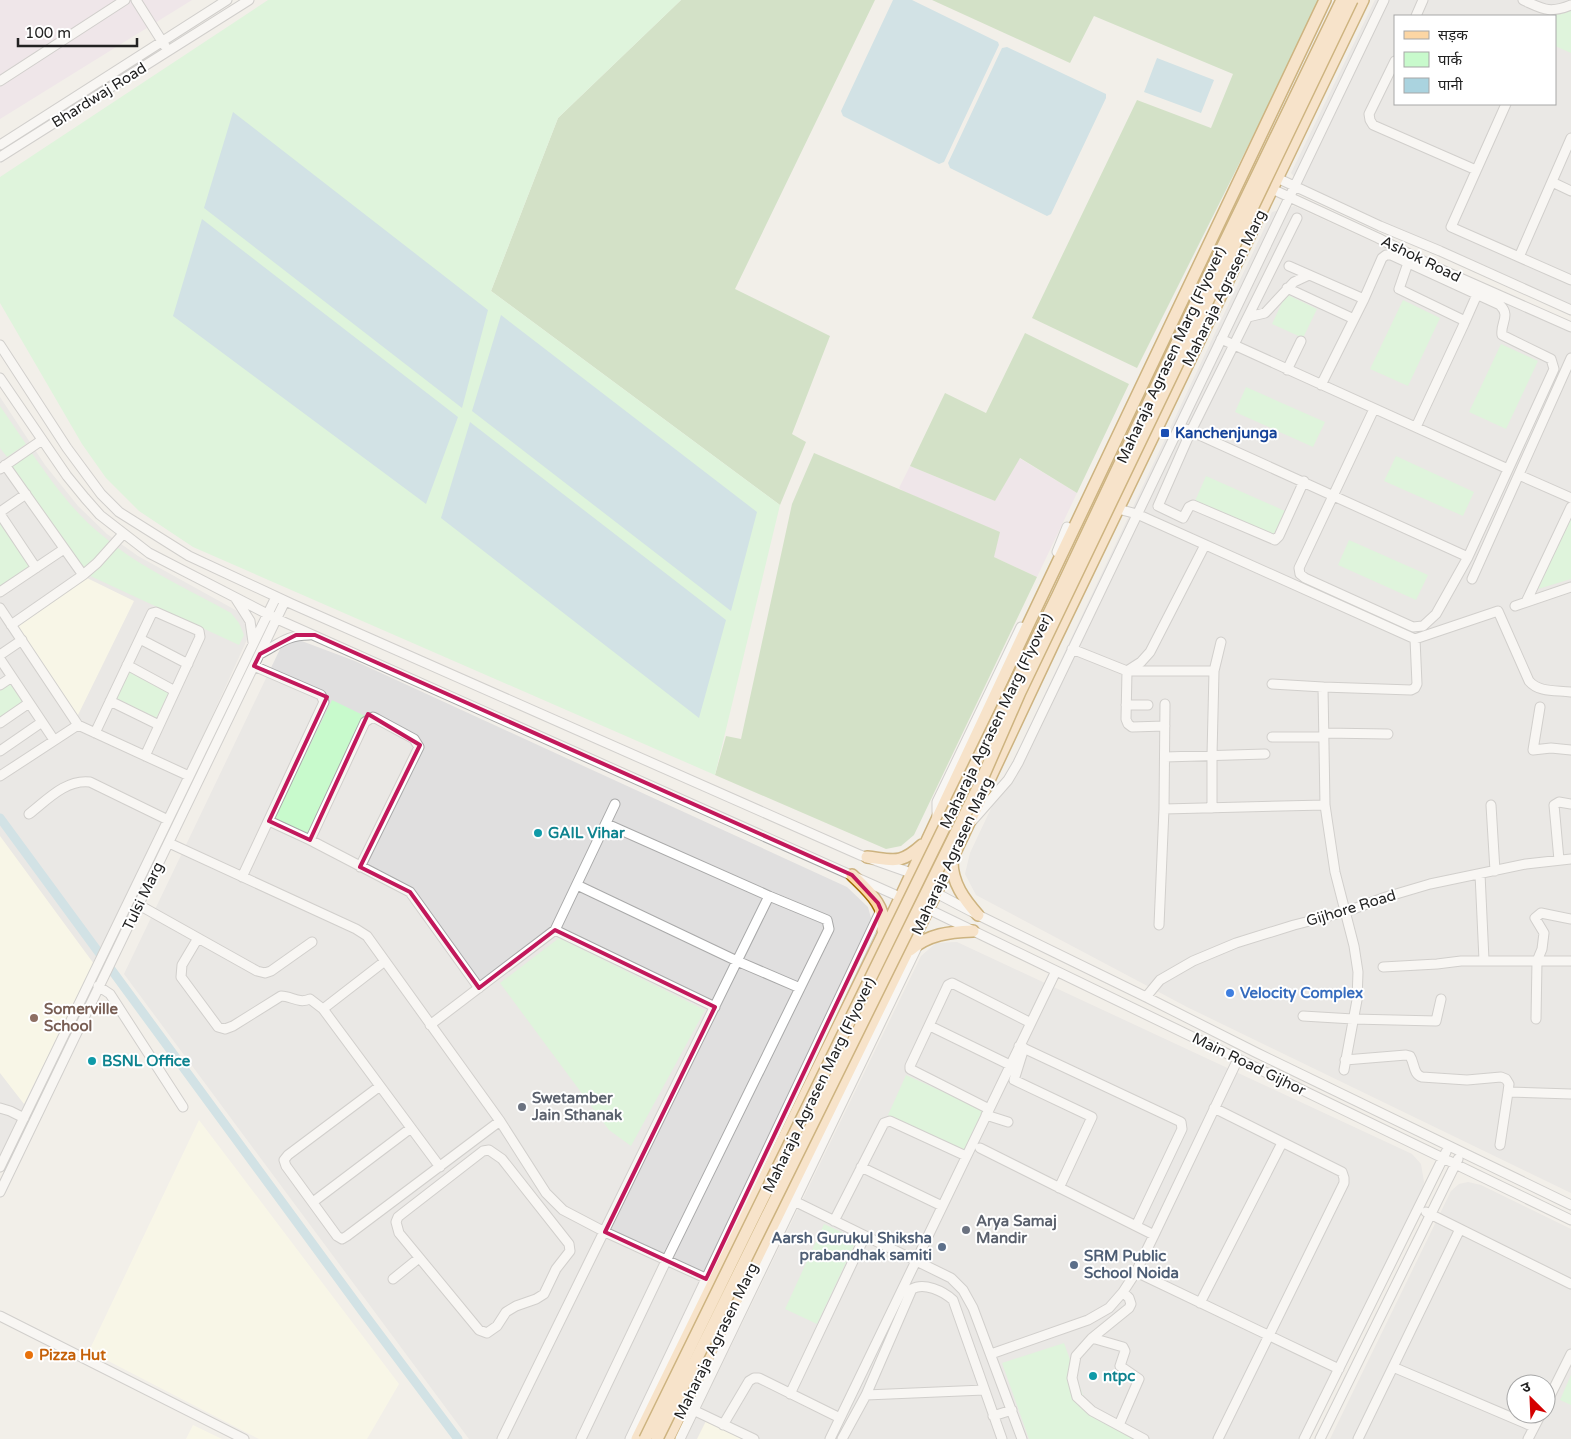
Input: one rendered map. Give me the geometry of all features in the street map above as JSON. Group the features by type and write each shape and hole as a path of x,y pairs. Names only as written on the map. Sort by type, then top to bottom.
{"main road":[{"name":"Maharaja Agrasen Marg (Flyover)","path":"646,1439 1058,595 1207,279 1342,0"},
{"name":"Maharaja Agrasen Marg (Flyover)","path":"657,1439 980,786 1020,692 1352,0"},
{"name":"Maharaja Agrasen Marg","path":"668,1439 689,1408 710,1353 790,1199 839,1089 928,910 1055,639 1363,0"},
{"name":"Maharaja Agrasen Marg","path":"637,1439 685,1341 710,1280 814,1078 881,939 1324,1"},
{"path":"1324,1 1354,18"},
{"path":"1133,408 1160,422"},
{"path":"1028,625 1055,639"},
{"path":"867,858 896,861 905,858 928,838"},
{"path":"952,860 952,870 957,886 978,915"},
{"path":"852,875 878,903 884,919 881,939"},
{"path":"906,953 919,942 947,932 973,931"},
{"path":"814,1078 839,1089"},
{"path":"685,1341 710,1353"}],"street":[{"path":"0,81 126,0"},
{"path":"136,0 168,51"},
{"name":"Bhardwaj Road","path":"0,145 227,0"},
{"name":"Bhardwaj Road","path":"0,157 248,0"},
{"path":"966,828 1008,780 1018,763 1384,0"},
{"path":"1416,15 1423,0"},
{"path":"1523,0 1546,14 1571,5"},
{"path":"1078,509 1324,1"},
{"path":"1394,64 1370,114 1370,120 1373,125 1476,170"},
{"path":"1506,105 1451,227 1571,280"},
{"path":"1519,257 1571,138"},
{"name":"Ashok Road","path":"1277,178 1571,310"},
{"path":"1552,182 1571,191"},
{"name":"Ashok Road","path":"1272,189 1378,238 1479,291 1571,327"},
{"path":"1297,218 1191,431 1158,505 1159,508 1183,518 1189,507 1193,505 1275,540 1279,536 1304,481"},
{"path":"1321,385 1354,320 1382,258 1386,255 1391,255 1479,291 1504,308 1506,318 1501,330 1505,338 1551,360 1553,364 1554,368 1468,557 1436,614 1423,626 1413,627 1304,578 1300,574 1299,568 1374,409"},
{"path":"1408,263 1399,289 1463,320 1464,324"},
{"path":"1289,266 1364,299"},
{"path":"1248,317 1265,313 1287,288 1294,282 1309,275"},
{"path":"1287,288 1354,320"},
{"path":"1416,427 1479,291"},
{"path":"1221,339 1508,469"},
{"path":"1287,370 1301,341"},
{"path":"0,344 67,448 100,494 119,512 189,556 276,597 867,858 912,873"},
{"path":"1472,579 1571,358"},
{"path":"0,378 84,498 100,515 149,553 277,619 900,898"},
{"path":"1179,426 1304,481 1468,557"},
{"path":"42,440 3,467 26,494 83,575"},
{"path":"1519,474 1571,498"},
{"path":"26,494 0,513 36,568"},
{"path":"1526,602 1571,507"},
{"path":"1118,509 1137,514 1415,639 1498,611 1529,681 1533,686 1539,689 1571,692"},
{"path":"937,820 937,802 1059,548 1067,527"},
{"path":"11,625 83,575 97,563 123,534"},
{"path":"1127,671 1141,662 1150,652 1205,545"},
{"path":"0,592 64,549"},
{"path":"1515,606 1571,587"},
{"name":"Tulsi Marg","path":"0,1167 276,597"},
{"path":"236,598 250,621 253,644"},
{"name":"Tulsi Marg","path":"0,1192 285,601"},
{"path":"0,608 78,725 189,776"},
{"path":"95,733 152,612 199,631 200,637 145,756"},
{"path":"260,654 281,641 296,635 315,635"},
{"path":"140,639 188,664"},
{"path":"1272,684 1411,690 1416,688 1417,684 1415,639"},
{"path":"22,640 0,657 54,740"},
{"path":"1212,808 1214,670 1221,642"},
{"path":"1072,649 1127,671 1214,670"},
{"path":"127,665 175,691"},
{"path":"242,877 324,702 321,695 254,666"},
{"path":"1127,671 1126,719 1128,724 1132,726 1165,726"},
{"path":"0,685 12,677"},
{"path":"1322,687 1325,805 1335,872 1354,946 1358,972 1357,1000 1345,1065 1406,1055 1410,1056 1418,1076 1467,1080 1501,1077 1506,1079 1508,1092 1500,1146"},
{"path":"110,701 159,725"},
{"path":"0,722 29,703"},
{"path":"1160,925 1165,704"},
{"path":"1126,705 1148,705"},
{"path":"1540,707 1533,750 1550,748 1571,750"},
{"path":"310,840 365,722 373,718 377,719 414,740 419,747 360,867"},
{"path":"0,738 3,749 42,722"},
{"path":"0,776 78,725"},
{"path":"1272,737 1388,734"},
{"path":"1165,757 1265,754"},
{"path":"29,814 65,787 81,781 90,782 168,820"},
{"path":"1559,860 1554,805 1559,802 1571,804"},
{"path":"430,1025 555,930 615,804"},
{"path":"1164,809 1325,805"},
{"path":"1491,805 1495,871"},
{"path":"269,821 410,892 479,988"},
{"path":"581,1439 666,1260 829,930 827,920 606,824"},
{"path":"169,843 356,929 367,936 500,1121 547,1194 563,1210 605,1232 710,1280"},
{"name":"Gijhore Road","path":"1146,997 1160,980 1210,953 1236,942 1345,912 1430,884 1526,864 1571,859"},
{"path":"1480,874 1484,960"},
{"path":"577,885 737,961 800,988"},
{"name":"Main Road Gijhor","path":"936,893 1257,1054 1571,1205"},
{"path":"502,1439 769,896"},
{"path":"138,905 265,973 278,967 312,942"},
{"path":"630,1439 710,1280 881,910"},
{"name":"Main Road Gijhor","path":"928,910 1571,1220"},
{"path":"1536,1019 1537,961 1542,949 1544,932 1535,918 1541,913 1571,919"},
{"path":"555,930 714,1007"},
{"path":"198,938 182,965 181,977 218,1027 225,1029 232,1026 281,996 286,996 298,1002 310,999 323,1009 440,1167"},
{"path":"680,1439 689,1408 790,1199 919,942"},
{"path":"1383,967 1484,960 1571,961"},
{"path":"323,1009 385,961"},
{"path":"1056,971 1031,1023 1022,1047 1014,1080 1092,1117 1059,1188"},
{"path":"100,983 110,994 183,1107"},
{"path":"1008,1122 910,1069 910,1066 948,985 952,983 1031,1023"},
{"path":"1303,1016 1353,1020 1436,1021 1441,999"},
{"path":"930,1026 1010,1065"},
{"path":"830,1439 1010,1065 1022,1047"},
{"path":"1022,1047 1180,1122 1182,1129 1136,1226"},
{"path":"991,1354 1088,1320 1109,1308 1123,1292 1136,1272 1238,1059"},
{"path":"380,1086 288,1155 284,1160 286,1166 337,1236 342,1238 348,1236 500,1121"},
{"path":"1508,1092 1571,1094"},
{"path":"0,1108 24,1118"},
{"path":"1214,1108 1342,1172 1344,1178 1344,1183 1218,1439"},
{"path":"834,1221 886,1121 890,1121 966,1156"},
{"path":"313,1202 411,1128"},
{"path":"1200,1303 1282,1143"},
{"path":"1304,1439 1420,1208 1449,1146"},
{"path":"980,1148 1154,1235"},
{"path":"483,1150 489,1150 502,1159 568,1244 570,1251 556,1269 544,1294 506,1312 497,1326 487,1333 479,1330 419,1258 399,1233 396,1222 398,1217 483,1150"},
{"path":"1320,1439 1430,1214 1462,1153"},
{"path":"861,1167 942,1206"},
{"path":"536,1204 547,1194"},
{"path":"790,1199 951,1278 964,1290 991,1354 1022,1439"},
{"path":"1420,1208 1571,1284"},
{"path":"1358,1439 1460,1229"},
{"path":"790,1394 865,1236"},
{"path":"393,1279 419,1258"},
{"path":"1136,1272 1339,1369"},
{"path":"842,1439 866,1395 912,1289 918,1285 924,1285 949,1296 953,1300 1002,1439"},
{"path":"1123,1292 1129,1298 1131,1304 1129,1308 1092,1338 1076,1356 1072,1378 1076,1397 1092,1411 1144,1439"},
{"path":"0,1316 244,1439"},
{"path":"1092,1338 1123,1347 1125,1351 1120,1366 1139,1379 1118,1426"},
{"path":"1556,1384 1571,1354"},
{"path":"1393,1367 1534,1427"},
{"path":"723,1424 749,1381 754,1378 759,1378 840,1418"},
{"path":"866,1395 984,1390"},
{"path":"689,1408 754,1439"},
{"path":"994,1416 1012,1410"},
{"path":"1528,1439 1536,1424"}],"highlighted area":[{"path":"296,635 315,635 852,875 878,903 881,910 706,1279 605,1232 715,1007 555,930 479,988 410,892 360,867 420,745 368,714 310,840 269,821 327,697 254,666 260,654"}],"shaded area":[{"path":"0,0 192,0 0,119"},
{"path":"1375,0 1571,0 1571,312 1309,194 1291,173"},
{"path":"1294,206 1571,332 1571,1193 1187,1007 976,895 965,874 970,853 1272,212"},
{"path":"0,397 45,465 78,506 107,534 138,556 239,612 248,624 250,633 123,911 0,1163"},
{"path":"1019,458 1077,493 1037,577 994,557 899,488 910,466 995,501"},
{"path":"87,578 134,601 77,717 17,627"},
{"path":"288,640 299,640 355,661 847,887 868,907 874,929 627,1439 469,1439 124,974 281,647"},
{"name":"Somerville School","path":"0,836 94,964 24,1104 0,1073"},
{"path":"957,942 1412,1154 1421,1164 1424,1182 1422,1191 1298,1439 686,1439 921,956 936,943"},
{"path":"199,1120 399,1384 367,1439 259,1439 89,1351"},
{"path":"1468,1182 1481,1185 1571,1229 1571,1439 1330,1439 1451,1191 1459,1184"},
{"path":"706,1421 742,1439 697,1439"},
{"path":"193,1425 222,1439 186,1439"}],"green space":[{"path":"268,0 681,0 558,118 491,291 780,505 715,775 193,547 139,511 106,478 82,444 0,303 0,177"},
{"path":"681,0 875,0 735,289 830,336 792,434 806,442 780,505 491,291 558,118"},
{"path":"932,0 1321,0 1137,368 1032,318 1137,100 1211,128 1233,74 1094,16 1070,63"},
{"path":"1571,6 1571,53 1556,46 1556,15 1550,15"},
{"path":"1286,294 1317,309 1303,338 1272,324"},
{"path":"1403,300 1440,318 1408,386 1370,369"},
{"path":"1025,333 1129,384 1077,493 1020,458 995,501 910,466 945,393 986,413"},
{"path":"1501,344 1538,361 1506,429 1469,412"},
{"path":"1246,387 1325,422 1313,447 1235,412"},
{"path":"0,406 26,444 7,457 0,448"},
{"path":"31,452 55,486 73,507 92,527 117,548 148,568 231,613 239,623 244,635 239,645 86,574 10,466"},
{"path":"814,453 1000,532 994,557 1037,577 914,835 901,846 886,849 715,775 726,736 741,739 792,504"},
{"path":"1396,456 1474,492 1463,516 1384,481"},
{"path":"1206,476 1285,511 1273,536 1195,501"},
{"path":"1571,517 1571,579 1538,589"},
{"path":"0,518 33,566 0,589"},
{"path":"1349,540 1428,575 1416,600 1338,565"},
{"path":"128,670 170,691 155,720 114,700"},
{"path":"12,680 27,702 0,720 0,688"},
{"path":"332,700 367,717 310,836 274,819"},
{"path":"559,938 705,1010 631,1146 609,1130 500,983"},
{"path":"906,1075 983,1110 964,1150 888,1115"},
{"path":"824,1224 857,1239 817,1324 785,1309"},
{"path":"1064,1343 1084,1398 1098,1419 1133,1439 1029,1439 1002,1363"},
{"path":"1571,1375 1571,1405 1560,1400"}],"water":[{"path":"893,0 912,0 998,42 999,45 944,162 939,164 843,116 841,111"},
{"path":"1007,47 1106,94 1106,98 1051,214 1047,216 950,168 948,163 1002,48"},
{"path":"1157,58 1214,80 1201,113 1144,92"},
{"path":"233,112 488,310 462,408 204,208"},
{"path":"202,219 458,417 426,504 173,316"},
{"path":"501,315 757,512 731,611 472,411"},
{"path":"470,422 726,620 699,718 441,518"}],"waterway":[{"path":"0,818 458,1439"}],"place":[{"name":"Kanchenjunga","path":"1165,433"},
{"name":"GAIL Vihar","path":"538,833"},
{"name":"Velocity Complex","path":"1230,993"},
{"name":"Somerville School","path":"34,1018"},
{"name":"BSNL Office","path":"92,1061"},
{"name":"Swetamber Jain Sthanak","path":"522,1107"},
{"name":"Arya Samaj Mandir","path":"966,1230"},
{"name":"Aarsh Gurukul Shiksha prabandhak samiti","path":"942,1247"},
{"name":"SRM Public School Noida","path":"1074,1265"},
{"name":"Pizza Hut","path":"29,1355"},
{"name":"ntpc","path":"1093,1376"}]}
